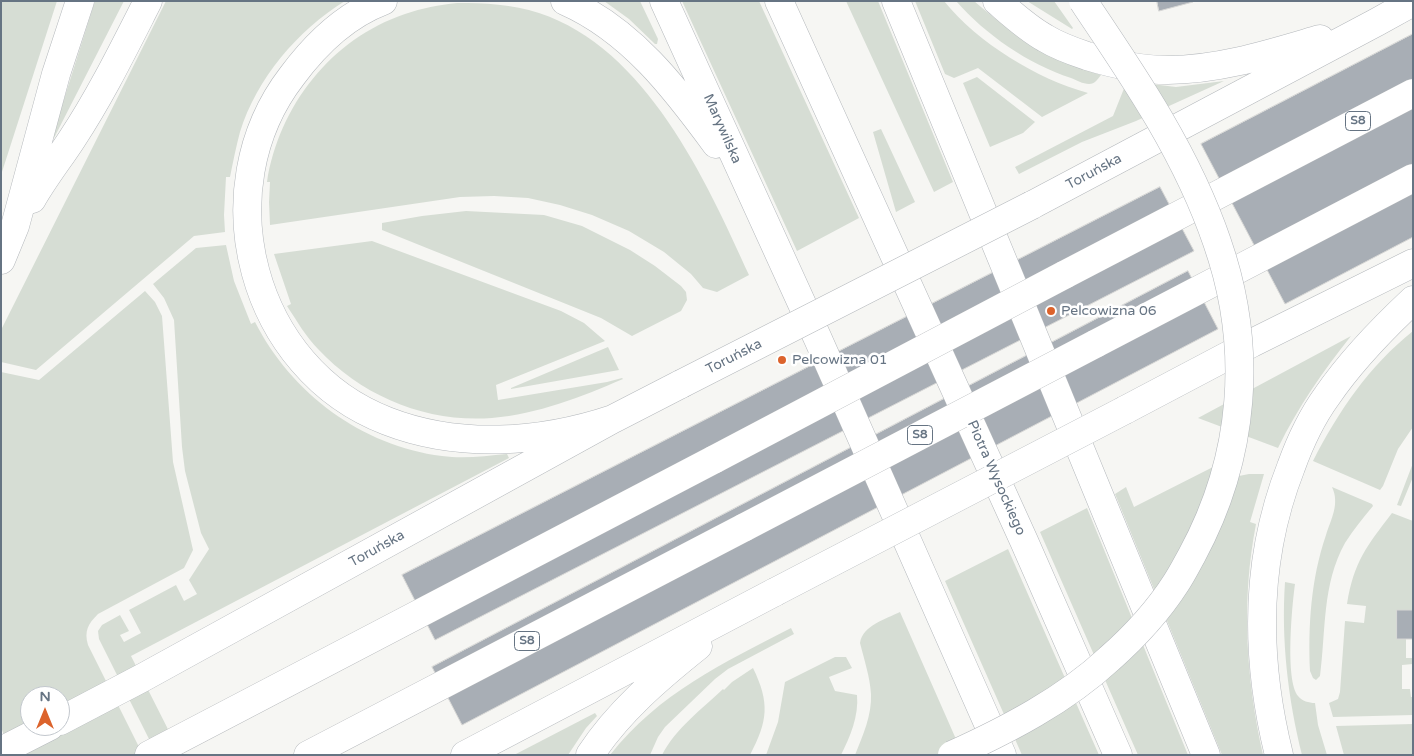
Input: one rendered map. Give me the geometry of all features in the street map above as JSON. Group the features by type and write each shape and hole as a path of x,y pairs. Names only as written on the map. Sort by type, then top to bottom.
{"main road":[{"path":"16,226 56,74 80,1"},
{"path":"1,260 16,226 43,179 72,139 111,75 148,1"},
{"path":"383,1 362,11 333,32 299,66 274,101 264,121 252,156 246,199 247,228 251,258 261,292 271,312 288,341 305,364 319,378 341,396 367,412 387,421 428,433 472,439 526,438 582,430 613,419"},
{"path":"565,1 586,10 617,32 658,71 678,93 739,180 781,256 1002,755"},
{"name":"Marywilska","path":"664,1 781,256"},
{"name":"Piotra Wysockiego","path":"779,1 872,203 1118,755"},
{"path":"896,1 1206,755"},
{"path":"997,1 1044,38 1071,51 1131,68 1169,70 1208,66 1264,56 1377,22"},
{"path":"952,755 1019,722 1064,694 1108,660 1144,625 1177,583 1202,536 1221,492 1236,430 1240,372 1237,335 1225,269 1217,242 1180,155 1155,109 1083,1"},
{"name":"Toruńska","path":"70,716 613,419 1032,205 1413,2"},
{"name":"S8","path":"149,755 1413,93"},
{"name":"S8","path":"308,755 1413,178"},
{"path":"464,755 1252,344 1413,263"},
{"path":"1279,755 1267,698 1261,616 1262,582 1268,546 1284,486 1310,424 1327,396 1388,324 1413,300"},
{"path":"590,755 617,720 665,673 721,627 775,592"},
{"path":"978,703 993,755"},
{"path":"1,751 30,736"}],"shaded area":[{"path":"1,1 57,1 1,175"},
{"path":"95,1 124,1 54,138 52,137"},
{"path":"166,1 345,1 327,13 295,41 268,75 247,112 240,132 230,177 226,177 225,232 194,236 36,370 1,362 1,330"},
{"path":"604,1 640,1 658,39 657,44 629,19"},
{"path":"682,1 759,1 859,218 797,251"},
{"path":"846,1 878,1 953,182 934,192"},
{"path":"915,1 944,1 974,31 1010,58 1049,79 1088,93 1042,117 978,68 954,78 945,74"},
{"path":"956,1 974,1 1003,25 1034,45 1083,69 1101,75 1095,82 1087,84 1039,65 994,37"},
{"path":"1027,1 1054,1 1073,28 1072,29"},
{"path":"457,3 498,5 539,13 577,30 611,55 641,86 668,122 692,160 749,275 717,292 703,288 691,274 664,252 629,231 592,215 528,198 460,197 270,225 270,182 267,182 273,154 283,127 296,102 313,79 332,58 354,40 378,25 418,10"},
{"path":"977,77 1035,122 1023,133 990,147 963,83"},
{"path":"1127,81 1176,87 1224,81 1136,121 1082,142 1019,174 1015,167 1113,116"},
{"path":"881,129 915,202 896,212 873,132"},
{"path":"466,211 544,215 582,226 630,250 655,266 681,286 686,292 687,300 681,311 632,336 601,318 382,230 382,223"},
{"path":"372,241 561,311 584,323 605,341 496,385 498,400 623,379 543,409 492,418 444,416 420,411 376,393 355,381 336,366 318,349 306,334 287,306 291,304 274,254"},
{"path":"226,245 234,281 251,324 255,322 270,348 288,371 309,393 332,412 357,428 384,441 412,450 458,457 507,454 509,458 131,656 181,755 157,755 99,639 98,631 102,625 120,615 129,631 120,635 124,642 141,633 129,610 176,585 184,601 197,594 189,580 209,549 201,533 185,471 174,320 164,298 153,284 196,248"},
{"path":"145,291 155,302 162,316 173,462 193,550 184,568 98,614 89,625 86,636 88,645 143,755 11,755 1,727 1,372 39,380"},
{"path":"1413,331 1413,427 1398,449 1380,490 1313,461 1333,425 1356,391 1382,359"},
{"path":"1351,336 1312,390 1278,448 1198,418"},
{"path":"608,347 619,370 511,389 511,388"},
{"path":"1413,463 1413,477 1401,506 1397,505"},
{"path":"1213,467 1234,477 1264,474 1250,522 1256,524 1248,582 1247,611 1249,668 1263,755 1222,755 1115,494 1126,487 1134,507"},
{"path":"1332,487 1373,506 1345,543 1332,575 1326,608 1320,676 1316,680 1310,671 1312,602 1317,568 1335,505"},
{"path":"1087,508 1188,755 1138,755 1040,532"},
{"path":"1392,513 1413,521 1413,610 1397,611 1397,639 1406,639 1406,658 1413,658 1413,664 1402,665 1402,689 1410,689 1411,697 1413,697 1413,715 1333,717 1329,703 1338,699 1340,692 1345,621 1364,623 1366,606 1347,604 1353,576 1369,545"},
{"path":"1008,549 1099,755 1022,755 945,581"},
{"path":"1285,582 1295,584 1290,642 1294,687 1298,696 1308,702 1315,703 1318,725 1327,755 1302,755 1289,691 1284,626"},
{"path":"900,612 963,755 855,755 866,725 871,702 867,668 860,643 870,627"},
{"path":"791,628 794,634 728,669 715,679 665,727 650,755 610,755 649,714 693,681"},
{"path":"835,657 846,657 852,668 829,677 835,691 857,695 857,711 851,734 841,755 766,755 778,722 785,682"},
{"path":"753,668 762,692 765,712 760,732 750,755 662,755 674,736 690,719 723,689"},
{"path":"595,713 597,716 586,728 568,755 514,755"},
{"path":"1413,724 1413,755 1344,755 1336,726"}],"building":[{"path":"1157,1 1192,1 1193,2 1159,11"},
{"path":"1413,34 1413,237 1285,304 1201,144"},
{"path":"1160,187 1194,251 435,640 402,575"},
{"path":"1188,271 1218,329 462,725 432,667"},
{"path":"1397,610 1413,610 1413,639 1397,639"}],"place":[{"name":"Pelcowizna 06","path":"1051,311"},
{"name":"Pelcowizna 01","path":"782,360"}]}
